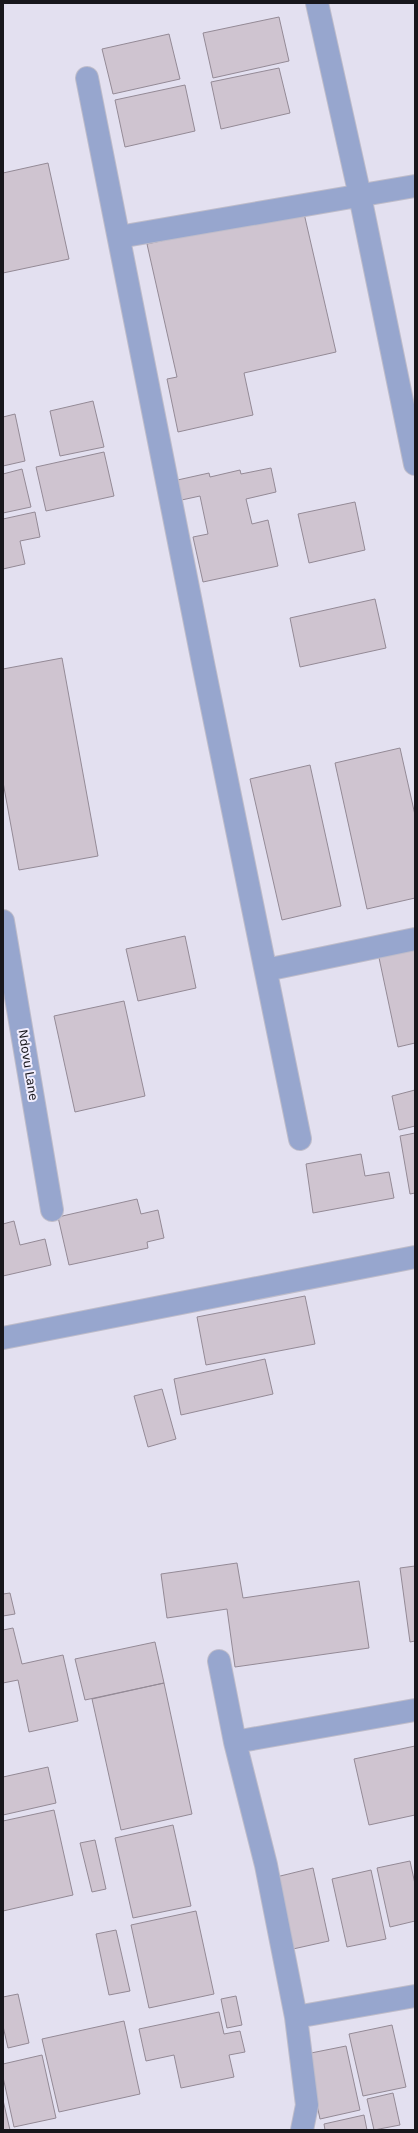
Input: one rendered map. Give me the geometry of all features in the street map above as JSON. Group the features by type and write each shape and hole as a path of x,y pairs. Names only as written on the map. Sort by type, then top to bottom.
{"street":[{"path":"317,3 360,196 415,464"},
{"path":"87,78 203,663 300,1138"},
{"path":"119,237 415,186"},
{"name":"Ndovu Lane","path":"3,920 12,1020 52,1210"},
{"path":"266,970 415,939"},
{"path":"3,1338 415,1257"},
{"path":"219,1661 235,1742 266,1865 296,2017 307,2105 302,2130"},
{"path":"235,1742 415,1710"},
{"path":"296,2017 415,1996"}],"building":[{"path":"279,17 289,61 213,78 203,33"},
{"path":"169,34 180,79 113,94 102,49"},
{"path":"279,68 290,113 221,129 211,82"},
{"path":"185,85 195,131 125,147 115,100"},
{"path":"48,163 69,259 3,273 3,173"},
{"path":"303,209 336,352 244,373 253,415 178,432 167,379 177,377 147,244"},
{"path":"93,401 104,447 60,456 50,411"},
{"path":"15,414 25,461 3,466 3,417"},
{"path":"104,452 114,496 46,511 36,467"},
{"path":"271,468 276,492 246,499 252,524 268,520 278,566 203,582 193,537 208,534 200,496 177,501 173,481 209,473 210,477 240,470 241,474"},
{"path":"22,469 31,507 3,513 3,474"},
{"path":"355,502 365,550 309,563 298,514"},
{"path":"35,512 40,537 20,541 25,564 3,569 3,519"},
{"path":"375,599 386,648 300,667 290,618"},
{"path":"62,658 98,856 19,870 3,782 3,669"},
{"path":"400,748 415,815 415,898 367,909 335,763"},
{"path":"310,765 341,906 282,920 250,779"},
{"path":"185,936 196,988 138,1001 126,949"},
{"path":"415,945 415,1043 398,1047 378,953"},
{"path":"124,1001 145,1096 75,1112 54,1016"},
{"path":"415,1090 415,1126 399,1130 392,1096"},
{"path":"415,1133 415,1193 410,1194 400,1136"},
{"path":"361,1154 365,1176 389,1172 394,1198 313,1213 306,1164"},
{"path":"137,1199 141,1214 158,1210 164,1238 147,1242 148,1248 69,1265 58,1217"},
{"path":"14,1221 20,1245 45,1239 51,1265 3,1276 3,1224"},
{"path":"305,1296 315,1344 206,1365 197,1317"},
{"path":"265,1359 273,1394 181,1415 174,1379"},
{"path":"162,1389 176,1439 148,1447 134,1396"},
{"path":"237,1563 243,1598 359,1581 369,1648 235,1667 227,1609 167,1618 161,1574"},
{"path":"415,1566 415,1641 410,1642 400,1568"},
{"path":"10,1593 15,1614 3,1616 3,1594"},
{"path":"13,1628 22,1664 63,1655 78,1721 29,1732 18,1680 3,1683 3,1630"},
{"path":"155,1642 164,1683 85,1700 75,1659"},
{"path":"164,1683 192,1814 121,1830 92,1699"},
{"path":"415,1746 415,1815 369,1825 354,1759"},
{"path":"48,1767 56,1803 3,1815 3,1777"},
{"path":"54,1810 73,1895 3,1911 3,1821"},
{"path":"173,1825 191,1906 133,1918 115,1838"},
{"path":"95,1840 106,1889 92,1892 80,1843"},
{"path":"410,1861 415,1884 415,1921 390,1927 377,1868"},
{"path":"313,1868 329,1941 284,1951 268,1879"},
{"path":"371,1870 386,1939 347,1947 332,1879"},
{"path":"196,1911 214,1994 149,2008 131,1925"},
{"path":"116,1930 130,1991 109,1995 96,1934"},
{"path":"18,1994 29,2043 8,2048 3,2026 3,1997"},
{"path":"236,1996 242,2025 227,2028 221,1999"},
{"path":"219,2012 224,2034 240,2031 245,2052 229,2055 234,2077 181,2088 174,2055 146,2061 139,2029"},
{"path":"124,2021 140,2094 59,2112 42,2039"},
{"path":"392,2025 406,2087 363,2096 349,2034"},
{"path":"346,2046 360,2110 320,2119 306,2054"},
{"path":"42,2055 56,2118 14,2127 3,2077 3,2064"},
{"path":"393,2093 400,2125 374,2130 367,2099"},
{"path":"3,2100 10,2130 3,2130"},
{"path":"364,2115 367,2130 325,2130 324,2124"}]}
